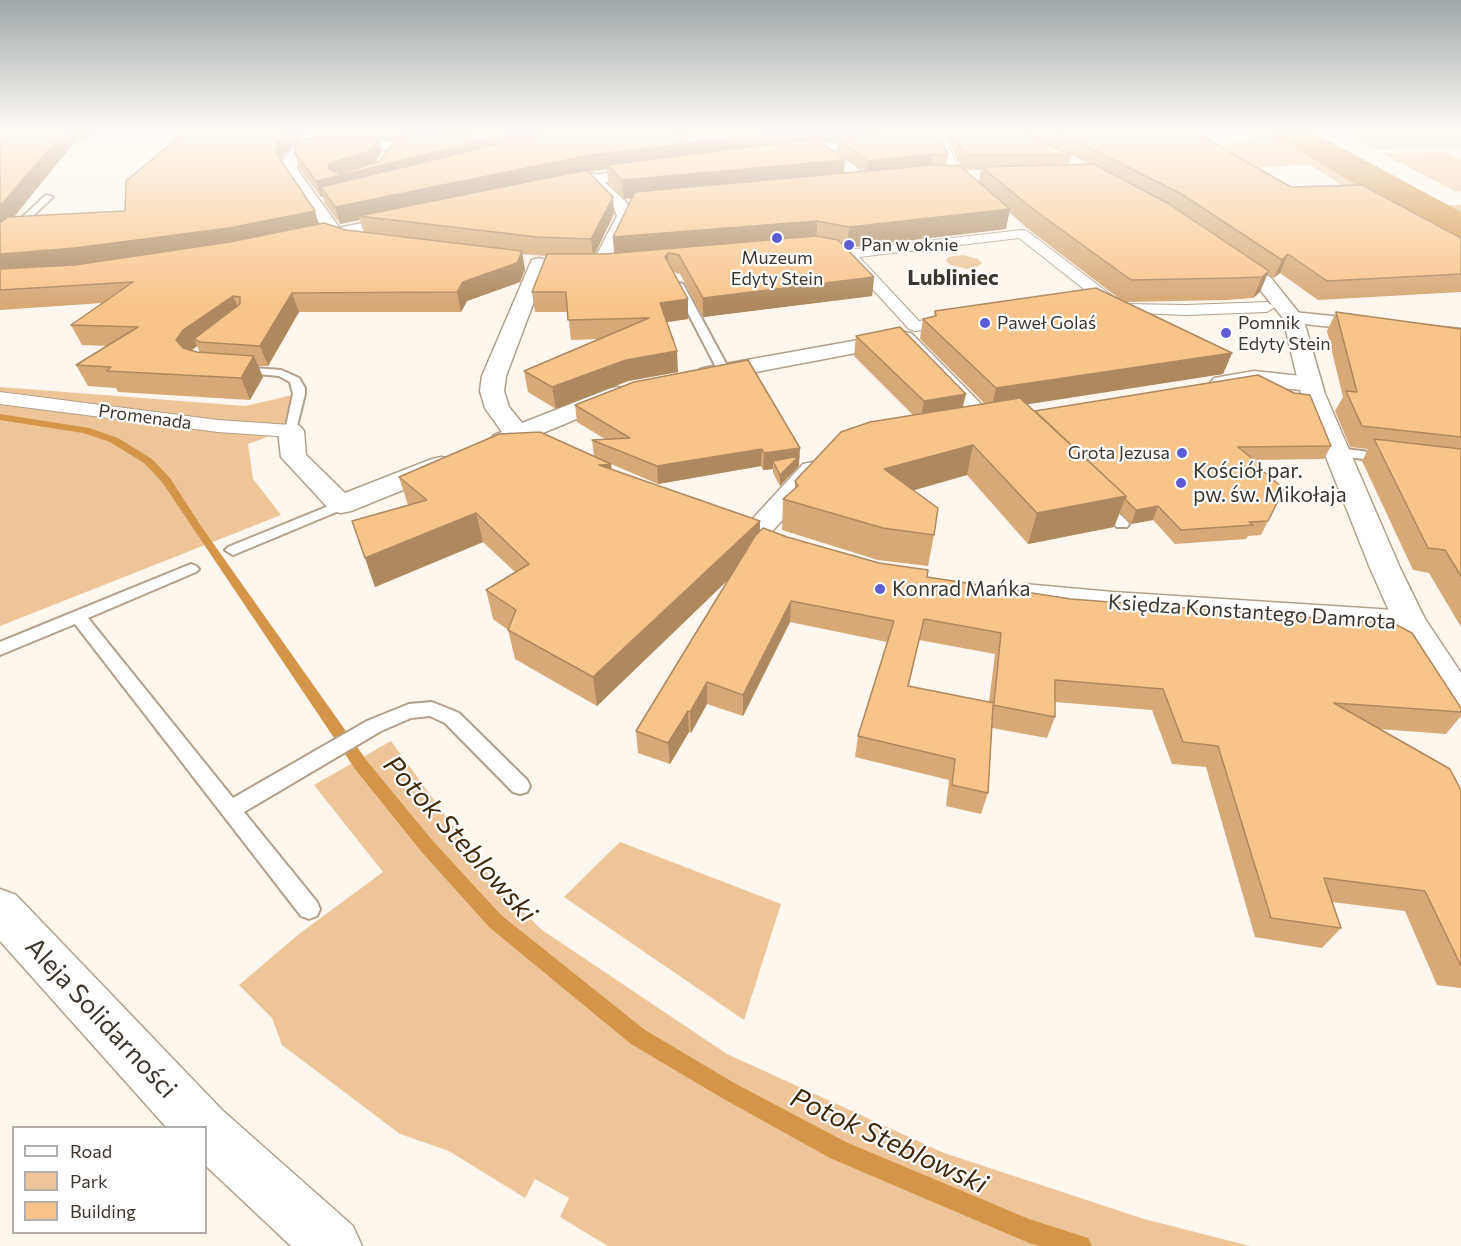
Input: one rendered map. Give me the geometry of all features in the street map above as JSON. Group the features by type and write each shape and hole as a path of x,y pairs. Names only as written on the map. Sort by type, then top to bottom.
{"street":[{"path":"305,188 334,234 351,241 385,245"},
{"path":"540,189 544,188"},
{"path":"600,266 625,216 627,206 605,188"},
{"path":"970,188 983,200"},
{"path":"289,243 426,214"},
{"path":"1008,223 1103,298 1156,328"},
{"path":"807,249 823,248 847,254 1022,234"},
{"path":"1218,249 1264,282 1282,311 1337,452 1410,622 1461,701"},
{"path":"847,254 909,332 993,419 950,426"},
{"path":"580,464 519,435 503,419 496,408 492,384 528,262 619,265"},
{"path":"1080,302 1103,298"},
{"path":"1119,309 1282,311 1461,335"},
{"path":"681,379 974,318"},
{"path":"1221,361 1254,378"},
{"path":"1196,387 1254,378 1310,384"},
{"path":"291,431 294,457 341,505 519,435 613,395 638,388"},
{"name":"Promenada","path":"0,398 218,426 291,431"},
{"path":"786,545 744,529 828,454"},
{"name":"Księdza Konstantego Damrota","path":"999,590 1113,603 1410,622"},
{"name":"Aleja Solidarności","path":"0,909 201,1126"},
{"name":"Aleja Solidarności","path":"207,1132 333,1246"}],"lane":[{"path":"0,243 49,197"},
{"path":"16,229 27,228"},
{"path":"673,275 724,370"},
{"path":"224,369 281,373 295,380 299,388 291,431"},
{"path":"1337,452 1404,460"},
{"path":"1088,491 1122,524"},
{"path":"233,550 341,505"},
{"path":"0,650 191,569"},
{"path":"77,616 309,909"},
{"path":"231,809 375,726 409,711 432,709 452,718 520,786"}],"green space":[{"path":"1347,188 1382,188 1461,233 1461,240 1418,214 1397,214"},
{"path":"1449,188 1461,188 1461,191 1456,192"},
{"path":"1422,204 1461,205 1461,226"},
{"path":"963,255 978,259 982,263 977,267 967,269 950,265 946,261 948,257"},
{"path":"0,387 245,406 293,395 286,420 278,433 248,444 253,479 281,515 0,626"},
{"path":"391,741 498,888 542,930 727,1054 944,1153 1144,1219 1250,1246 608,1246 560,1217 569,1198 535,1179 525,1198 449,1151 400,1134 282,1045 272,1018 239,985 299,934 383,872 314,785"},
{"path":"620,842 781,904 744,1020 564,897"}],"building":[{"path":"0,188 16,188 0,206"},
{"path":"126,188 300,188 315,211 229,228 75,248 0,254 0,223 8,217 125,211"},
{"path":"322,188 427,188 335,207"},
{"path":"497,188 604,188 613,197 591,239 537,237 359,216"},
{"path":"678,188 986,188 1010,209 849,227 817,221 613,237 635,192"},
{"path":"1008,188 1139,188 1169,204 1269,271 1262,277 1131,280"},
{"path":"1170,188 1368,188 1461,238 1461,274 1327,281 1288,254 1282,260"},
{"path":"324,223 346,230 522,251 517,263 463,282 457,292 292,293 260,346 200,342 194,339 240,304 240,297 233,296 183,330 176,340 183,348 197,352 254,356 241,378 107,371 111,367 76,365 138,327 71,325 133,282 0,290 0,269 75,265 230,242"},
{"path":"817,236 838,240 874,277 703,298 679,255 668,253 665,257 688,299 660,303 677,351 626,360 552,387 524,371 649,318 568,320 566,292 532,292 547,254 605,254"},
{"path":"1096,288 1232,353 996,388 923,319 936,316 935,311"},
{"path":"1336,312 1461,329 1461,437 1362,426 1346,391 1357,392"},
{"path":"900,327 966,394 924,401 856,336"},
{"path":"748,360 800,448 764,453 762,449 657,466 592,440 630,438 575,405 634,382"},
{"path":"1258,375 1294,393 1310,395 1331,446 1238,447 1284,489 1268,521 1249,522 1253,525 1181,530 1158,506 1136,510 1125,499 1126,496 1035,411"},
{"path":"1020,398 1126,496 1037,513 973,445 884,469 938,508 934,535 883,528 783,499 798,486 795,481 841,432 870,422"},
{"path":"540,432 611,464 599,465 760,521 593,677 508,630 516,610 486,590 529,564 476,513 365,558 352,521 427,500 399,477 499,434"},
{"path":"1374,439 1461,449 1461,576 1445,550 1428,548"},
{"path":"799,456 780,475 773,461"},
{"path":"763,528 879,563 928,570 927,577 1071,599 1395,624 1412,633 1461,708 1461,712 1334,703 1450,769 1461,790 1461,966 1425,891 1324,878 1341,928 1271,918 1218,746 1183,742 1163,689 1055,680 1055,717 993,705 988,793 952,785 955,759 858,736 894,621 791,601 743,695 707,682 690,712 688,711 668,743 636,731 755,536","holes":["924,619 1001,633 994,703 908,686"]}],"waterway":[{"path":"1389,188 1461,229"},
{"name":"Potok Steblowski","path":"0,417 85,430 114,440 148,461 166,480 361,765 426,845 495,921 638,1037 729,1091 838,1150 1029,1231 1080,1246"}],"place":[{"name":"Muzeum Edyty Stein","path":"777,238"},
{"name":"Pan w oknie","path":"849,245"},
{"name":"Paweł Golaś","path":"985,323"},
{"name":"Pomnik Edyty Stein","path":"1226,333"},
{"name":"Grota Jezusa","path":"1182,453"},
{"name":"Kościół par. pw. św. Mikołaja","path":"1181,483"},
{"name":"Konrad Mańka","path":"880,589"}],"district":[{"name":"Lubliniec","path":"953,278"}]}
